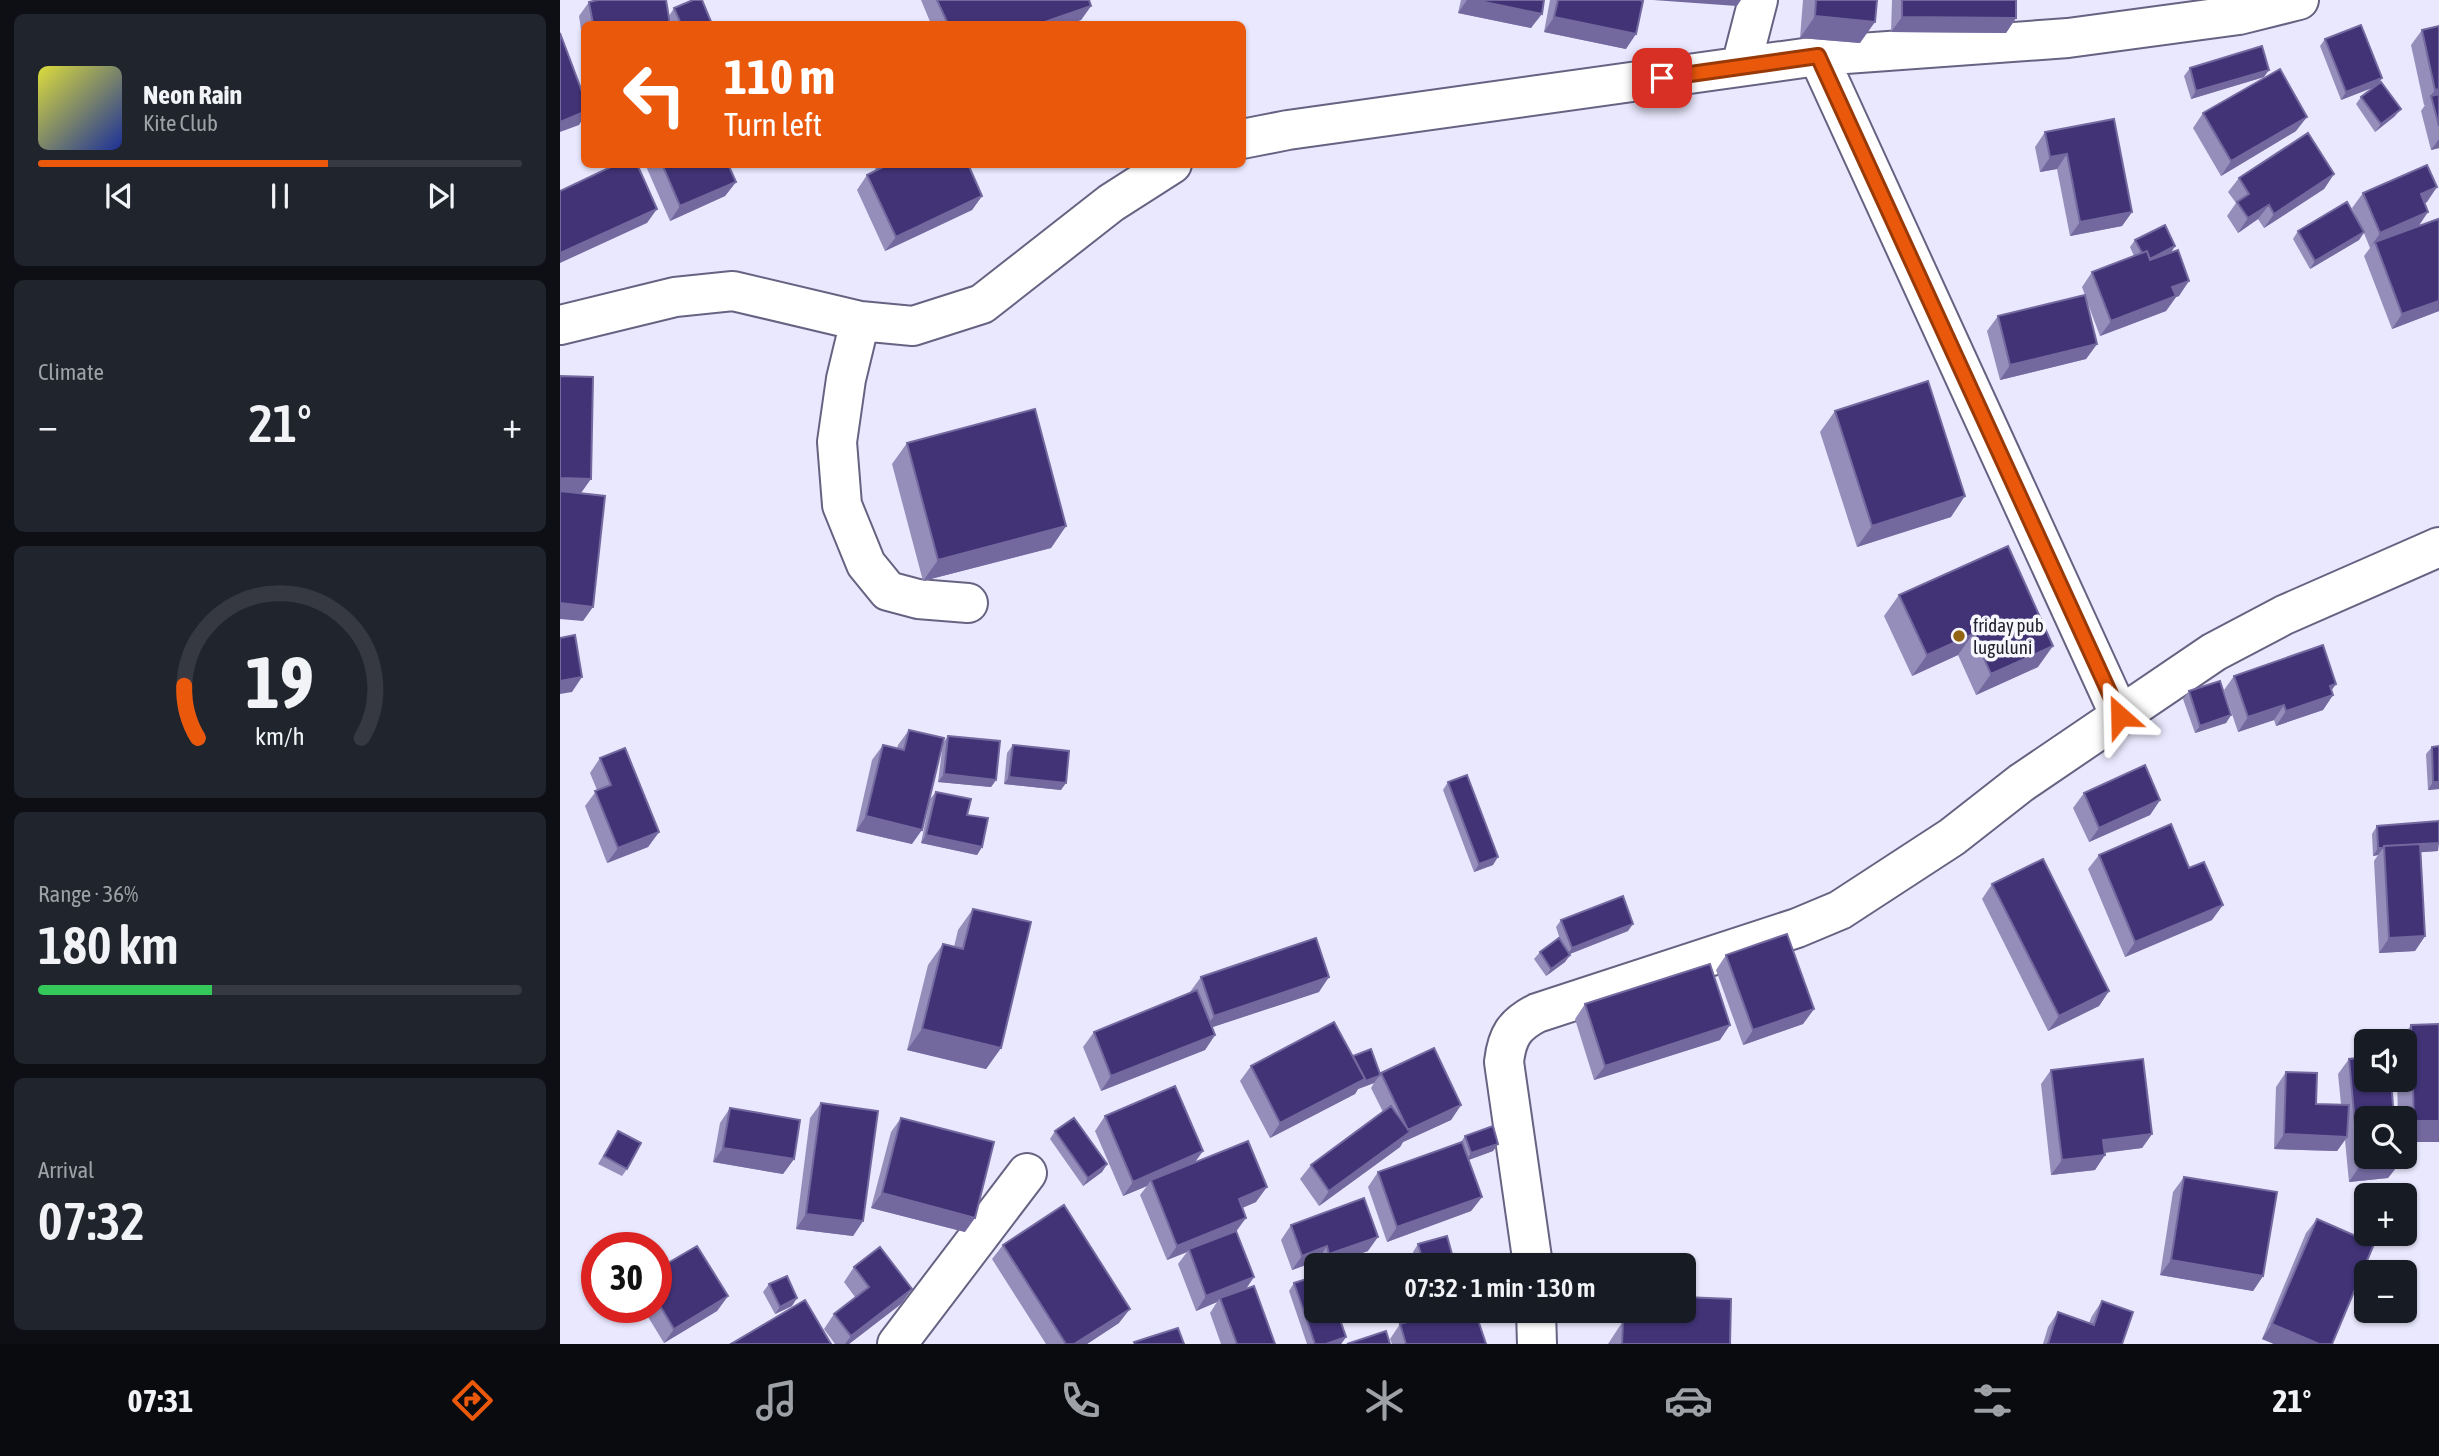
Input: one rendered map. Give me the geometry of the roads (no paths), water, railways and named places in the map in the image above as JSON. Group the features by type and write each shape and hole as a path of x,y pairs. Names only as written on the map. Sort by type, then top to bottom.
{"street":[{"path":"1741,66 1758,0"},
{"path":"1246,138 1288,130 1818,56 2068,38 2239,15 2299,0"},
{"path":"1818,56 2120,716"},
{"path":"560,325 675,297 733,291 860,321 913,326 982,304 1111,203 1166,168"},
{"path":"860,321 846,379 836,442 842,505 866,564 888,591 918,599 968,603"},
{"path":"1531,1253 1504,1062 1506,1043 1513,1028 1537,1013 1797,928 1840,910 1952,837 2021,783 2214,652 2284,615 2439,547"},
{"path":"897,1344 1027,1173"},
{"path":"1536,1323 1537,1344"}],"place":[{"name":"friday pub luguluni","path":"1959,636"}]}
